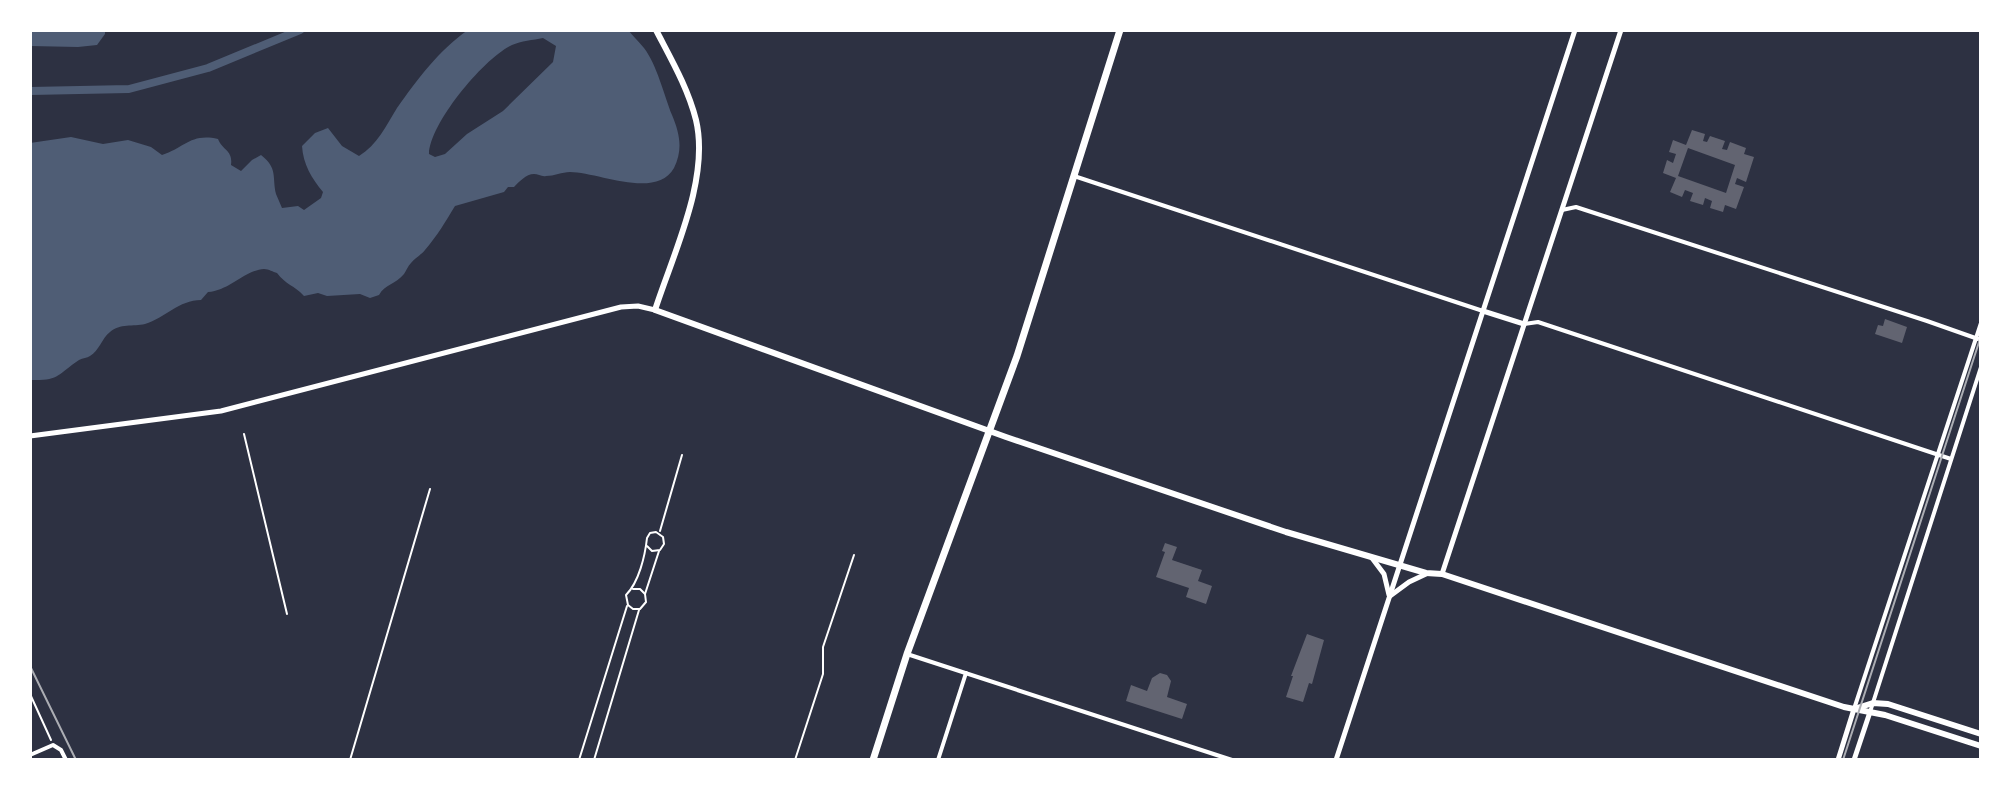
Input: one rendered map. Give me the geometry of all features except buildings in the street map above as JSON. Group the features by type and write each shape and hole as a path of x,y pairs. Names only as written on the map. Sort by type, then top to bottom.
{"main road":[{"path":"656,30 691,104 697,123 699,161 692,198 655,310 990,431 1230,513 1399,566 1442,574 1854,709 1885,715 1981,746"},
{"path":"873,760 907,654 1017,356 1120,30"},
{"path":"1854,709 1873,703 1888,704 1981,734"}],"street":[{"path":"1336,760 1575,30"},
{"path":"1442,574 1621,30"},
{"path":"1074,176 1524,324 1538,322 1951,459"},
{"path":"1562,210 1576,207 1978,339"},
{"path":"30,436 221,411 621,307 638,306 655,310"},
{"path":"1838,760 1981,323"},
{"path":"1854,760 1981,367"},
{"path":"1372,558 1384,574 1389,596"},
{"path":"1389,596 1426,573"},
{"path":"907,654 1232,760"},
{"path":"938,760 966,673"},
{"path":"30,755 53,745 61,750 66,760"}],"path":[{"path":"244,434 287,614"},
{"path":"659,533 682,455"},
{"path":"350,760 430,489"},
{"path":"579,760 628,605 626,595 633,589 648,535 659,533 664,540 663,546 645,594 646,602 640,609 594,760"},
{"path":"647,546 652,551 660,550"},
{"path":"795,760 823,674 823,647 854,555"},
{"path":"633,589 640,589 645,594"},
{"path":"628,605 640,609"},
{"path":"30,694 53,745"}],"water":[{"path":"30,30 105,30 105,34 97,45 30,46"},
{"path":"468,30 628,30 653,63 675,122 679,148 674,168 666,177 641,183 570,172 544,176 531,174 504,192 455,206 425,250 401,277 379,295 370,298 360,294 327,296 318,293 304,296 277,273 257,270 223,288 208,292 201,300 186,303 145,324 114,329 89,357 79,360 57,376 30,380 30,143 71,137 103,144 128,140 151,147 162,155 201,138 218,139 229,153 231,165 241,171 261,155 272,169 282,208 298,206 304,210 321,198 323,192 309,171 302,146 315,133 328,128 342,146 359,156 365,152 429,66","holes":["543,38 556,46 553,62 503,111 467,134 445,154 435,157 429,154 438,126 448,109 487,63 519,42"]}],"waterway":[{"path":"30,91 129,89 208,68 300,30"}],"tram line":[{"path":"1843,760 1981,336"},
{"path":"30,666 76,760"}]}
